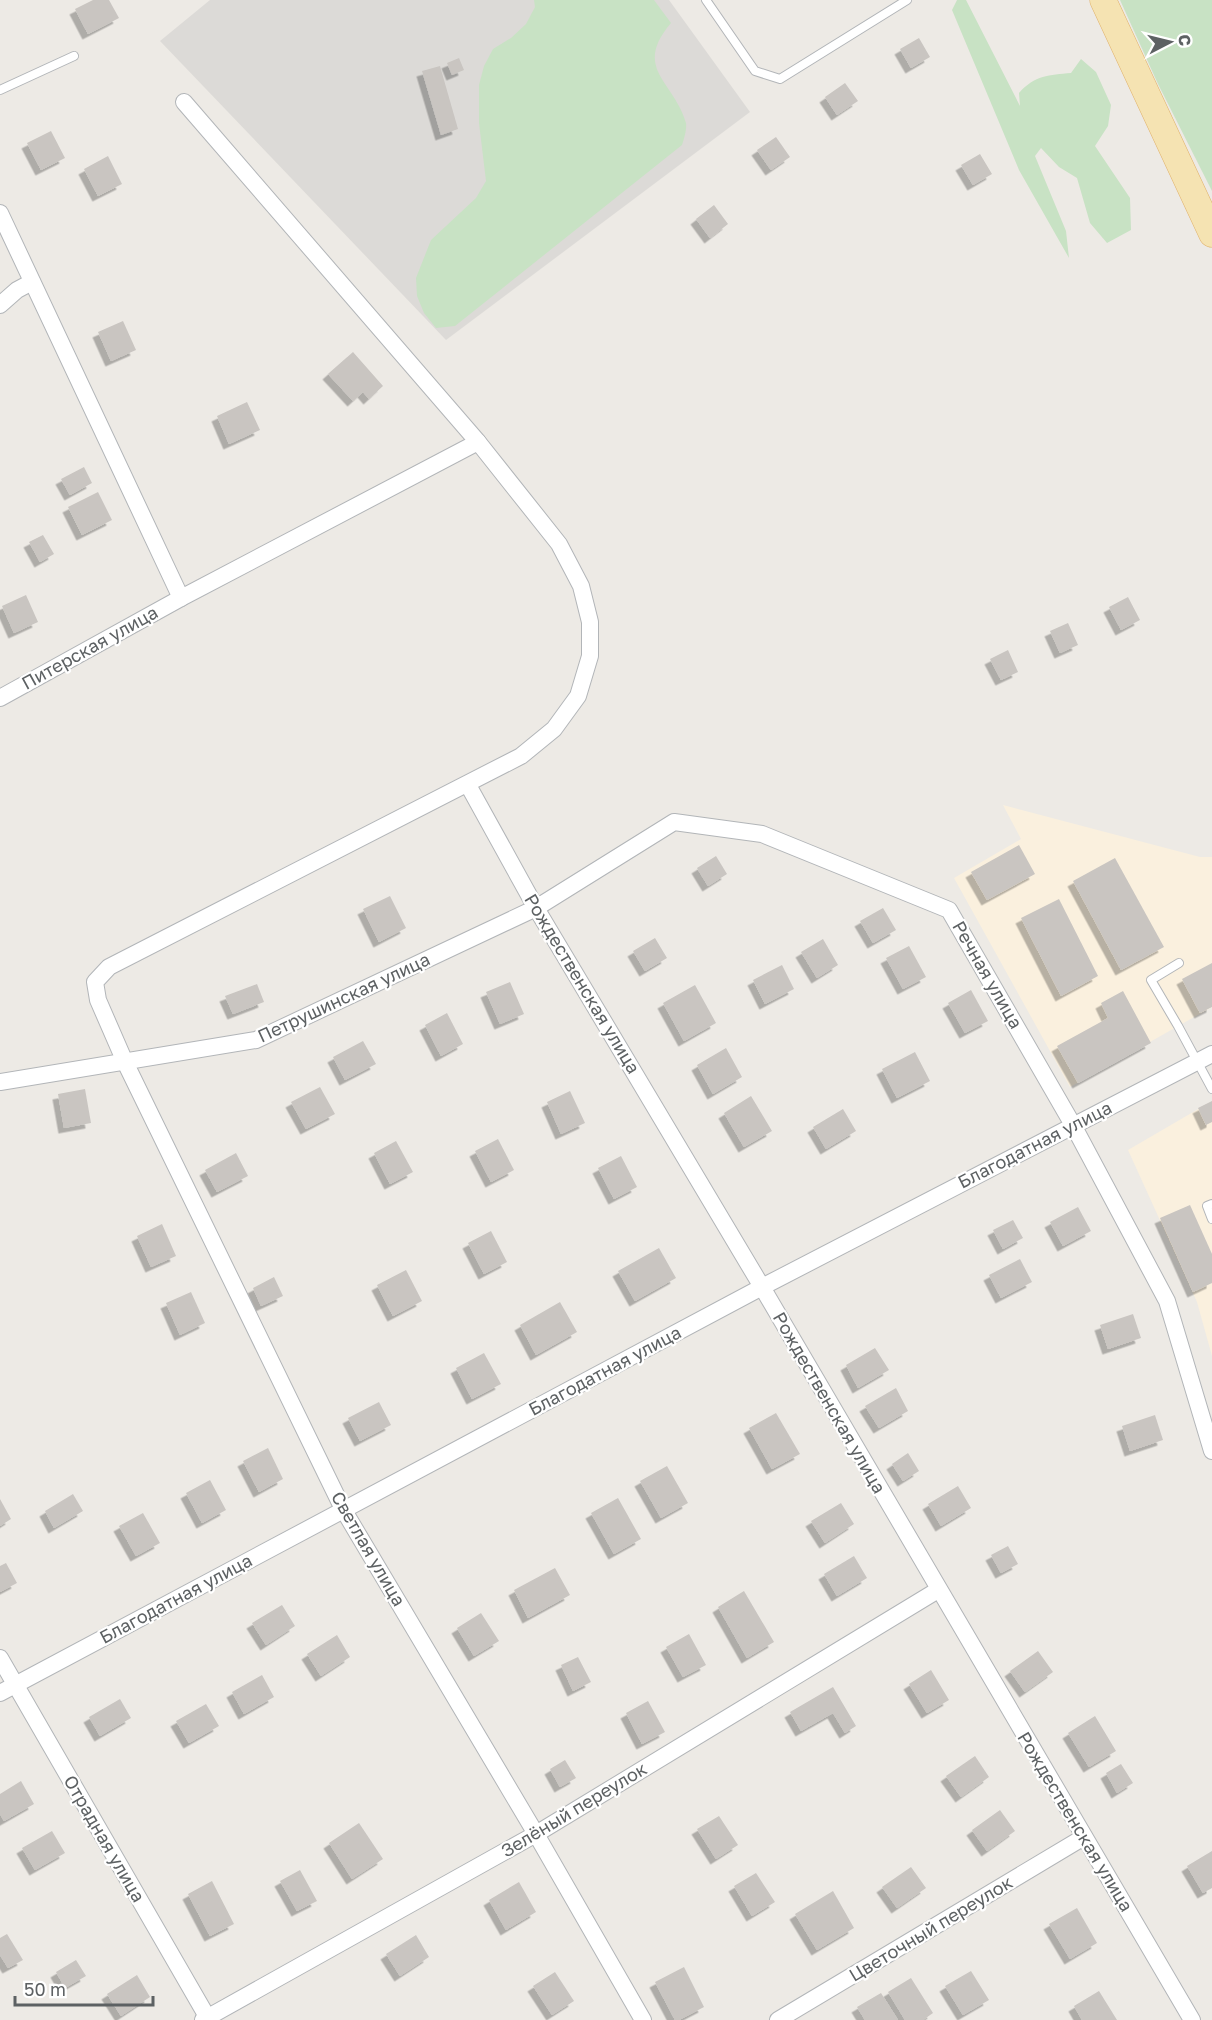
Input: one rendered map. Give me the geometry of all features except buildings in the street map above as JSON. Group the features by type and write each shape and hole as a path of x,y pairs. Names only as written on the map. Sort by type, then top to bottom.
{"main road":[{"path":"1103,0 1212,234"}],"street":[{"path":"184,102 478,442 559,544 581,586 591,622 590,656 578,696 554,729 521,756 468,785"},
{"path":"0,213 180,598"},
{"path":"0,305 17,290 32,282"},
{"name":"Питерская улица","path":"0,698 180,598 478,442"},
{"name":"Рождественская улица","path":"468,785 536,908 762,1287 1192,2020"},
{"name":"Светлая улица","path":"468,785 109,967 95,982 98,1000 125,1062 343,1509 536,1834 643,2020"},
{"name":"Речная улица","path":"536,908 674,822 762,834 949,910 1074,1125 1167,1301 1212,1452"},
{"name":"Петрушинская улица","path":"0,1082 256,1040 536,908"},
{"name":"Благодатная улица","path":"8,1689 762,1287 1205,1058"},
{"name":"Зелёный переулок","path":"207,2019 536,1834 939,1590"},
{"name":"Отрадная улица","path":"0,1658 8,1689 207,2019"},
{"name":"Цветочный переулок","path":"778,2020 1084,1837"}],"lane":[{"path":"706,0 755,70 780,79 906,0"},
{"path":"0,90 74,56"},
{"path":"1179,963 1151,980 1205,1058 1212,1089"},
{"path":"1212,1204 1207,1206 1212,1219"}],"shaded area":[{"path":"210,0 669,0 750,112 446,340 160,41"},
{"path":"1003,805 1200,857 1212,857 1212,1007 1070,1087 954,878 1021,839"},
{"path":"1212,1101 1212,1356 1197,1302 1128,1150"}],"green space":[{"path":"534,0 654,0 671,23 660,39 655,52 655,64 686,123 684,140 682,145 455,326 436,328 424,313 417,296 416,278 431,240 476,198 486,181 479,123 479,85 484,66 493,49 511,38 526,24 535,7"},
{"path":"957,0 966,0 1020,106 1019,93 1025,87 1043,77 1071,73 1081,59 1096,72 1111,105 1108,126 1095,146 1130,198 1131,230 1107,243 1090,223 1077,178 1059,167 1041,148 1035,156 1066,231 1069,258 1019,170 952,10"},
{"path":"1120,0 1212,0 1212,191 1158,84"}]}
